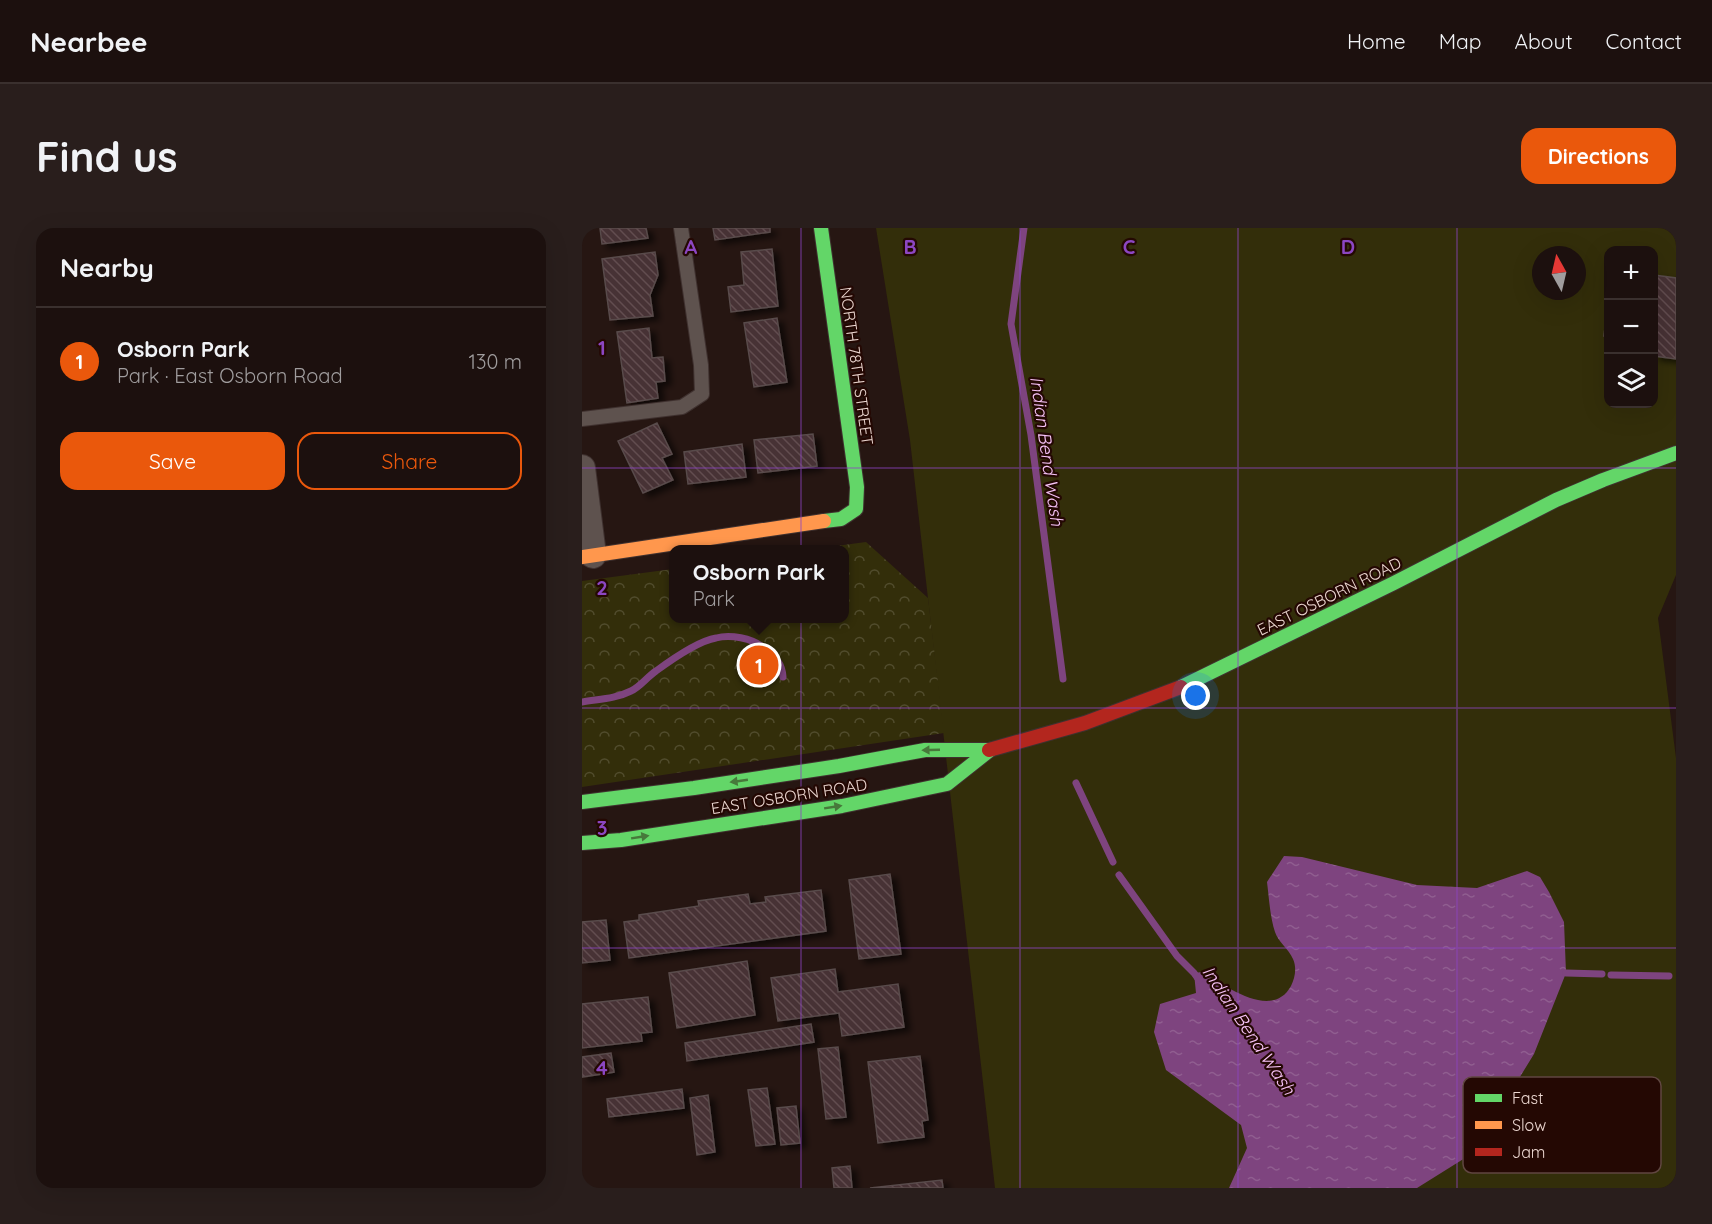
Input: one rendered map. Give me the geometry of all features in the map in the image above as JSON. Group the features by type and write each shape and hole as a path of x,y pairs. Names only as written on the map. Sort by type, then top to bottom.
{"main road":[{"name":"NORTH 78TH STREET","path":"587,556 841,519 856,509 857,487 822,228"},
{"name":"EAST OSBORN ROAD","path":"582,802 694,788 839,766 925,750 990,750 1085,723 1184,686 1556,500 1676,453"},
{"name":"EAST OSBORN ROAD","path":"582,843 621,840 819,809 947,784 990,750"}],"street":[{"path":"582,468 587,556"}],"lane":[{"path":"582,419 682,407 702,394 701,365 681,228"}],"green space":[{"path":"876,228 1676,228 1676,575 1658,618 1676,758 1676,1188 995,1188 910,440"},
{"path":"866,542 928,598 944,733 582,787 582,581 669,570 669,623 849,623 849,545 844,545"}],"water":[{"path":"1284,856 1302,857 1417,885 1477,888 1527,871 1540,877 1564,922 1566,973 1534,1054 1520,1077 1463,1077 1463,1159 1417,1188 1229,1188 1247,1148 1241,1125 1166,1070 1154,1032 1160,1004 1196,993 1194,973 1202,972 1235,991 1260,1000 1272,1000 1283,996 1291,986 1295,966 1291,955 1275,932 1267,882"}],"building":[{"path":"600,228 646,228 648,238 602,244"},
{"path":"713,228 770,228 770,232 715,240"},
{"path":"772,249 778,306 731,312 728,287 744,285 741,252"},
{"path":"655,252 658,275 650,295 653,316 610,320 602,259"},
{"path":"1658,276 1676,278 1676,359 1658,357"},
{"path":"777,318 787,382 754,387 744,323"},
{"path":"649,328 652,358 663,357 665,381 656,382 658,398 627,403 617,332"},
{"path":"657,423 672,454 662,458 673,480 643,493 618,441"},
{"path":"813,434 817,466 758,473 754,440"},
{"path":"742,444 746,477 688,484 684,452"},
{"path":"890,874 901,954 859,959 849,880"},
{"path":"821,890 826,931 629,958 624,922 639,920 639,915 699,906 698,901 748,894 750,904 766,902 765,897"},
{"path":"606,920 610,960 582,963 582,922"},
{"path":"747,961 755,1015 677,1028 669,973"},
{"path":"835,969 838,992 898,984 904,1027 842,1036 839,1013 778,1021 771,978"},
{"path":"648,997 652,1032 641,1033 642,1041 582,1048 582,1004"},
{"path":"811,1024 814,1042 687,1061 685,1043"},
{"path":"838,1047 846,1117 826,1119 818,1049"},
{"path":"611,1053 614,1072 582,1077 582,1057"},
{"path":"920,1056 928,1120 922,1121 924,1137 878,1143 868,1062"},
{"path":"767,1088 775,1144 756,1146 748,1090"},
{"path":"682,1089 684,1108 609,1117 607,1099"},
{"path":"708,1095 715,1152 697,1155 690,1098"},
{"path":"796,1106 800,1143 781,1145 777,1108"},
{"path":"850,1166 852,1188 834,1188 832,1168"},
{"path":"942,1180 943,1188 870,1188"}],"waterway":[{"name":"Indian Bend Wash","path":"1024,228 1011,324 1031,435 1063,679"},
{"path":"582,702 625,694 685,652 709,640 728,636 759,645 777,660 783,677"},
{"name":"Indian Bend Wash","path":"1076,783 1113,862"},
{"name":"Indian Bend Wash","path":"1119,875 1177,956 1199,980"},
{"path":"1566,973 1602,974"},
{"path":"1611,975 1669,976"}],"traffic: fast":[{"path":"821,228 857,487 856,509 841,519 824,521"},
{"path":"1181,687 1394,583 1556,500 1676,453"},
{"path":"582,802 694,788 839,766 925,750 989,750"},
{"path":"582,843 621,840 842,806 947,784 990,750"}],"traffic: slow":[{"path":"582,557 824,521"}],"traffic: jam":[{"path":"989,750 1085,723 1181,687"}],"place":[{"name":"Osborn Park","path":"759,665"}]}
